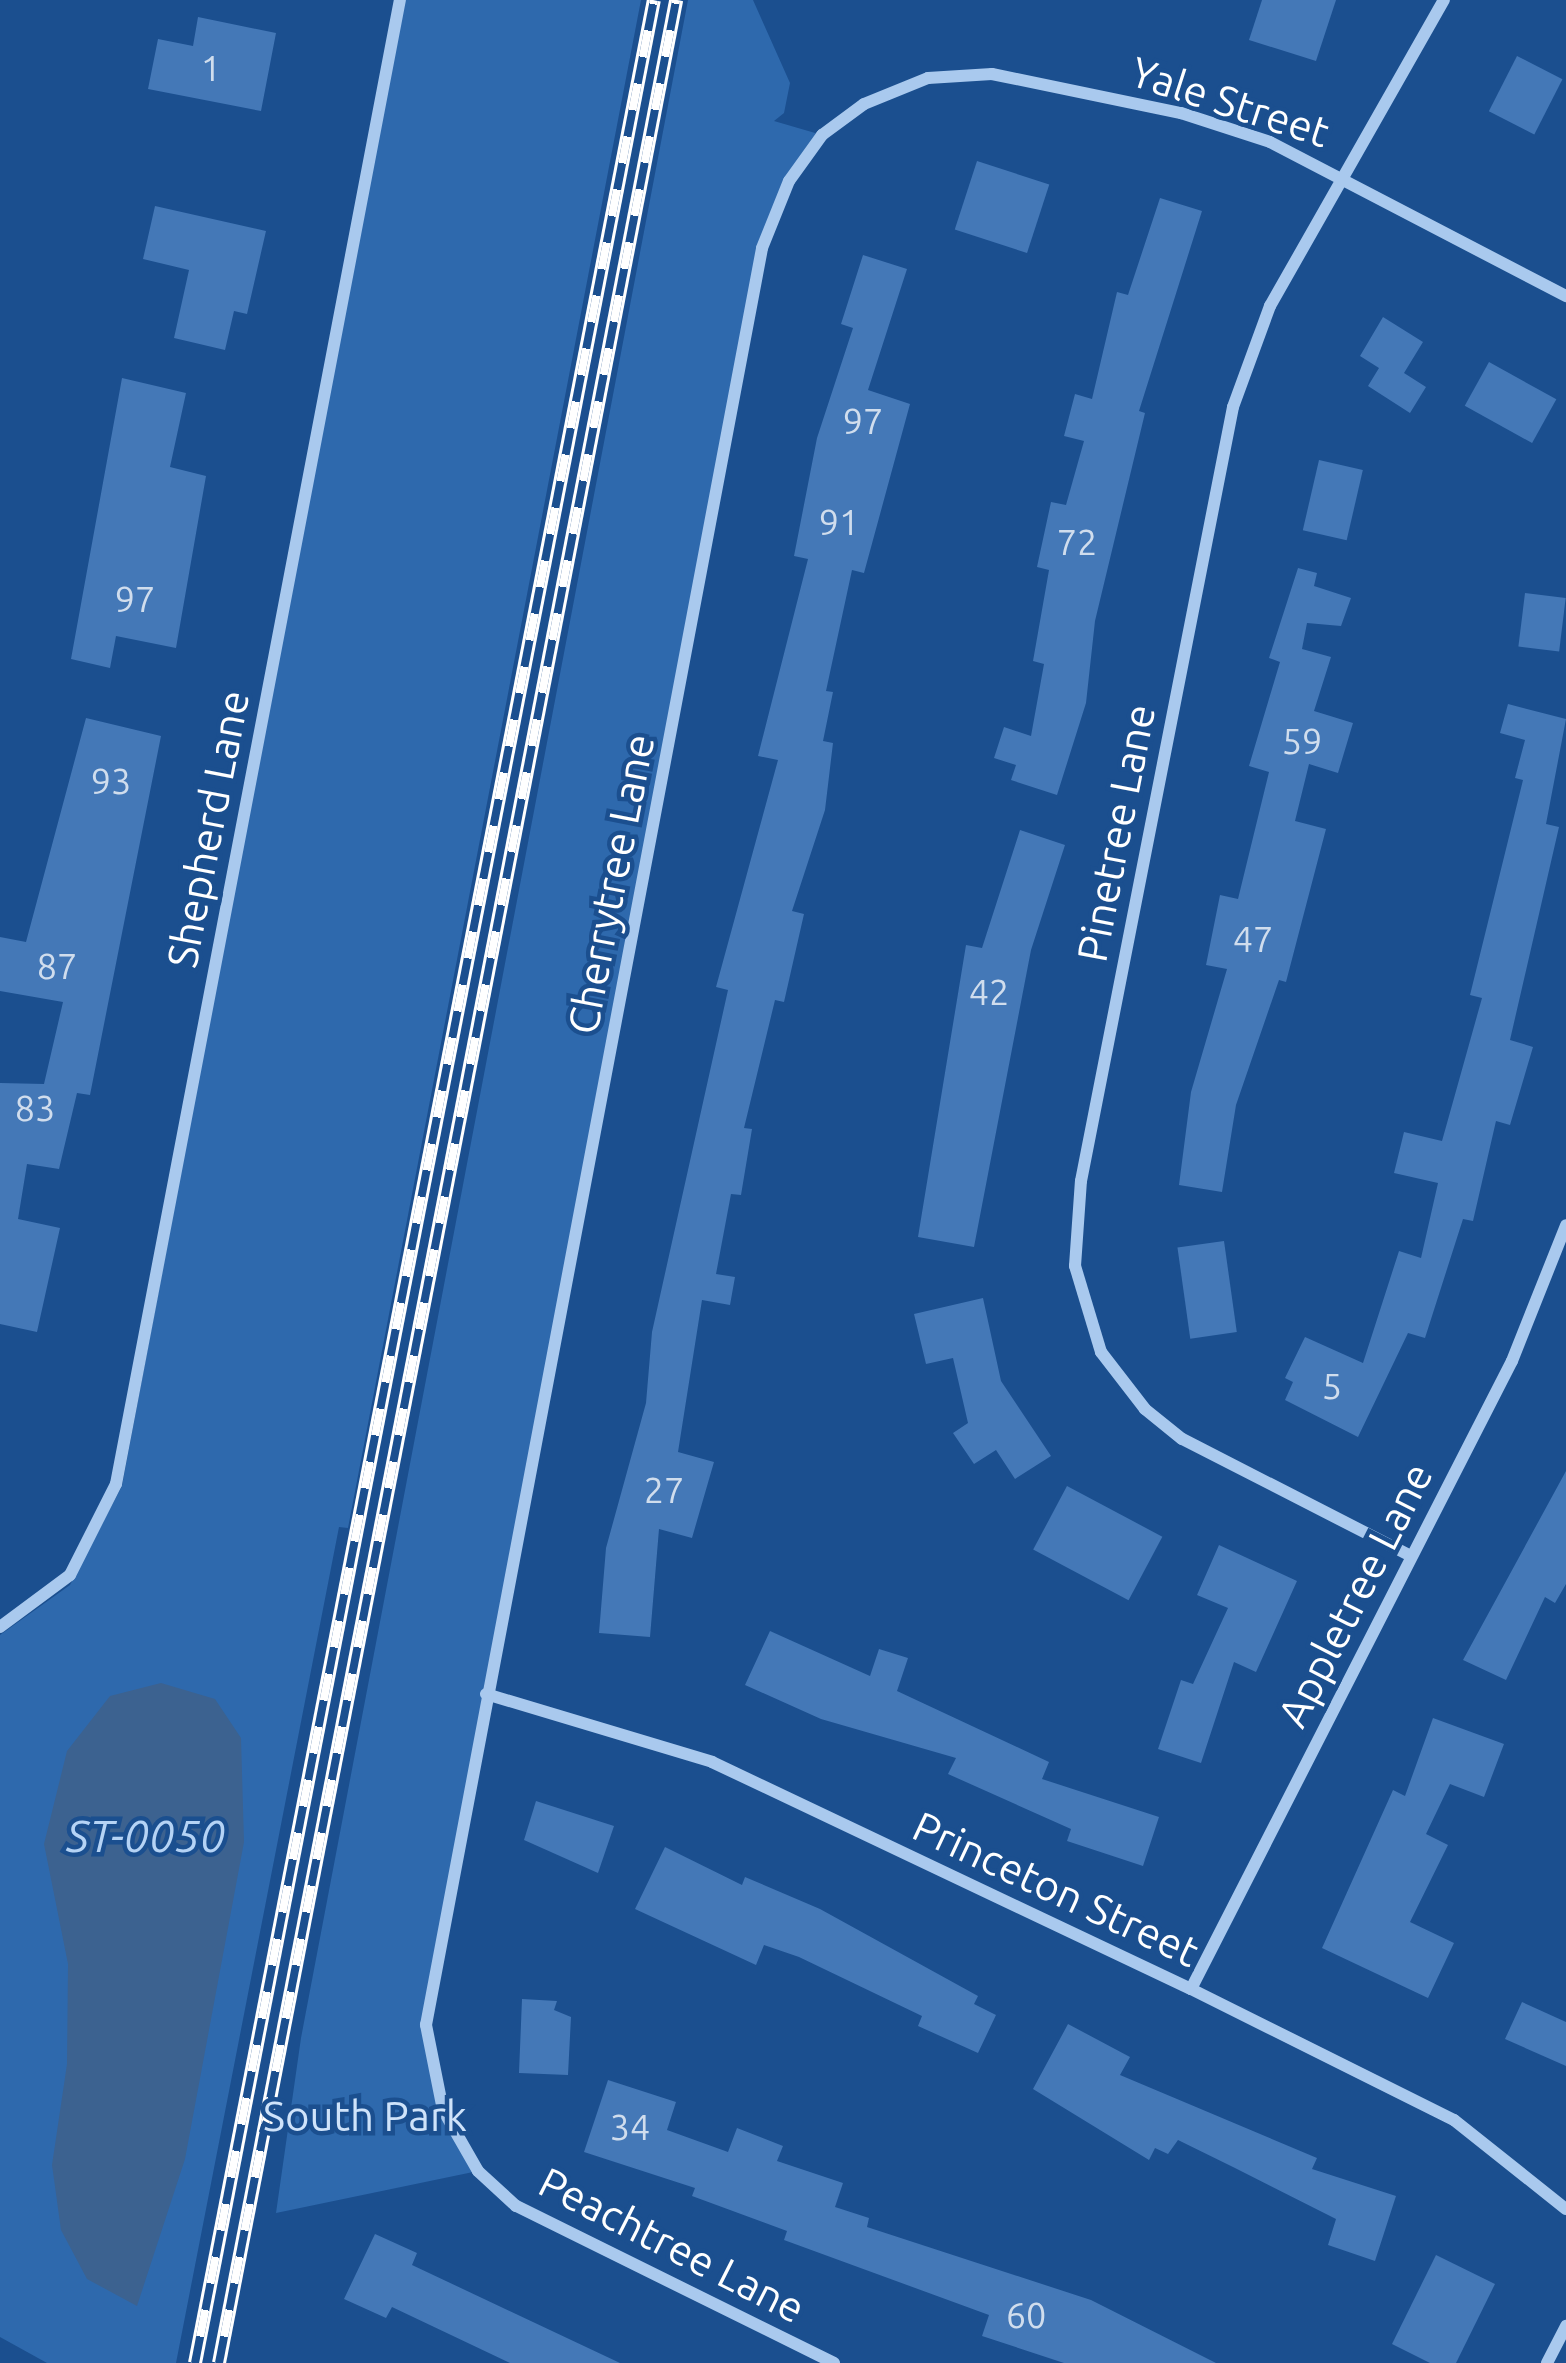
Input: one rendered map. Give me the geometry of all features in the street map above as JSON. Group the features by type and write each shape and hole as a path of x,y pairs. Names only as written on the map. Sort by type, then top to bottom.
{"street":[{"name":"Shepherd Lane","path":"0,1627 70,1575 116,1484 400,0"},
{"name":"Pinetree Lane","path":"1411,1556 1182,1439 1144,1409 1101,1352 1075,1266 1082,1181 1233,407 1270,306 1444,0"},
{"name":"Yale Street","path":"852,113 928,78 992,74 1181,113 1346,176 1566,296"},
{"name":"Cherrytree Lane","path":"486,1694 762,248 789,181 822,135 852,113"},
{"name":"Appletree Lane","path":"1191,1989 1512,1361 1566,1225"},
{"name":"Princeton Street","path":"486,1694 712,1762 1191,1989 1454,2120 1566,2209"},
{"name":"Peachtree Lane","path":"486,1694 430,1976 426,2025 443,2110 478,2171 516,2206 834,2363"},
{"path":"1547,2363 1566,2326"}],"green space":[{"path":"401,0 641,0 348,1528 339,1527 176,2363 47,2363 0,2337 0,1635 70,1585 122,1486"},
{"name":"South Park","path":"688,0 753,0 790,83 784,113 774,121 822,135 789,181 762,248 426,2025 443,2110 478,2171 276,2213 301,2038"}],"water":[{"name":"ST-0050","path":"161,1683 215,1699 241,1738 244,1842 185,2159 137,2306 87,2279 61,2230 52,2165 67,2064 68,1964 44,1844 67,1751 110,1696"}],"building":[{"path":"1262,0 1336,0 1316,61 1249,40"},
{"path":"198,17 276,33 261,111 148,89 158,39 193,46"},
{"path":"1517,56 1562,79 1534,134 1489,111"},
{"path":"977,161 1049,184 1027,253 955,229"},
{"path":"1160,198 1202,211 1139,411 1145,413 1095,621 1086,703 1057,795 1011,780 1016,765 994,758 1004,727 1031,736 1044,664 1033,661 1049,570 1037,567 1051,502 1066,505 1084,441 1064,436 1075,394 1092,399 1117,292 1128,295"},
{"path":"155,206 266,231 247,314 234,311 225,350 174,338 189,270 143,259"},
{"path":"863,255 907,269 868,390 910,404 864,573 852,570 826,691 833,692 823,741 833,743 825,810 792,911 804,914 784,1002 775,1000 744,1128 752,1129 741,1195 731,1194 716,1274 735,1277 730,1305 702,1300 678,1452 714,1462 692,1538 659,1529 650,1637 599,1633 606,1548 646,1403 652,1332 728,990 716,987 778,760 758,756 808,559 794,556 817,438 853,328 841,324"},
{"path":"1383,317 1423,342 1404,373 1426,387 1410,413 1368,386 1379,368 1360,356"},
{"path":"1489,362 1556,399 1532,443 1465,406"},
{"path":"122,378 186,393 170,467 206,476 176,648 116,636 110,668 71,659"},
{"path":"1319,460 1363,470 1347,540 1303,530"},
{"path":"1298,568 1317,573 1314,586 1351,598 1341,626 1307,623 1302,649 1331,657 1314,711 1353,723 1338,773 1309,764 1295,821 1326,829 1286,982 1279,980 1236,1105 1222,1192 1179,1185 1191,1092 1227,969 1206,965 1220,895 1238,899 1269,772 1249,766 1280,662 1269,658"},
{"path":"1525,593 1566,598 1559,652 1518,647"},
{"path":"1508,704 1566,719 1546,824 1559,827 1510,1040 1533,1047 1510,1125 1496,1121 1473,1221 1463,1219 1425,1338 1408,1333 1358,1437 1285,1400 1293,1382 1285,1378 1305,1337 1363,1363 1399,1251 1421,1258 1438,1183 1394,1173 1404,1132 1442,1141 1482,998 1470,995 1523,780 1515,778 1525,740 1500,733"},
{"path":"86,718 161,736 90,1095 77,1093 59,1169 27,1164 18,1219 60,1228 37,1332 0,1324 0,1083 44,1084 63,1002 0,991 0,937 26,942"},
{"path":"1020,830 1065,845 1031,950 974,1247 918,1237 966,945 982,948"},
{"path":"1224,1241 1237,1332 1190,1339 1177,1248"},
{"path":"983,1298 1001,1381 1051,1456 1015,1479 996,1450 974,1464 953,1433 968,1423 953,1358 926,1364 914,1314"},
{"path":"1566,1471 1566,1584 1555,1603 1545,1597 1506,1680 1463,1660"},
{"path":"1067,1486 1162,1537 1129,1600 1033,1550"},
{"path":"1219,1545 1297,1581 1256,1672 1234,1662 1201,1763 1158,1749 1181,1680 1193,1684 1228,1608 1197,1595"},
{"path":"770,1631 870,1676 879,1649 908,1658 897,1691 1049,1762 1042,1779 1159,1817 1143,1866 1067,1841 1071,1829 948,1774 956,1758 821,1719 745,1685"},
{"path":"1433,1718 1504,1744 1484,1797 1450,1784 1426,1834 1448,1845 1410,1922 1454,1943 1428,1998 1322,1948 1393,1790 1405,1796"},
{"path":"536,1801 614,1826 598,1873 524,1840"},
{"path":"665,1847 742,1885 745,1877 820,1909 978,1996 974,2004 996,2015 978,2053 918,2026 922,2016 799,1957 764,1945 756,1965 635,1909"},
{"path":"522,1999 557,2001 554,2010 571,2017 568,2075 519,2073"},
{"path":"1522,2002 1566,2022 1566,2066 1505,2039"},
{"path":"1068,2024 1130,2057 1120,2075 1317,2158 1312,2169 1396,2196 1375,2261 1328,2245 1336,2219 1235,2168 1178,2140 1168,2154 1155,2148 1149,2160 1033,2089"},
{"path":"608,2080 676,2102 667,2130 728,2152 737,2128 783,2146 777,2161 843,2183 835,2207 869,2218 867,2227 1091,2300 1216,2363 1064,2363 982,2336 989,2315 784,2240 787,2231 692,2196 695,2188 584,2152"},
{"path":"375,2234 417,2253 412,2265 620,2363 510,2363 392,2307 386,2318 344,2299"},
{"path":"1436,2255 1495,2284 1456,2363 1430,2363 1392,2344"}],"railway":[{"path":"195,2363 654,0"},
{"path":"219,2363 676,0"}]}
